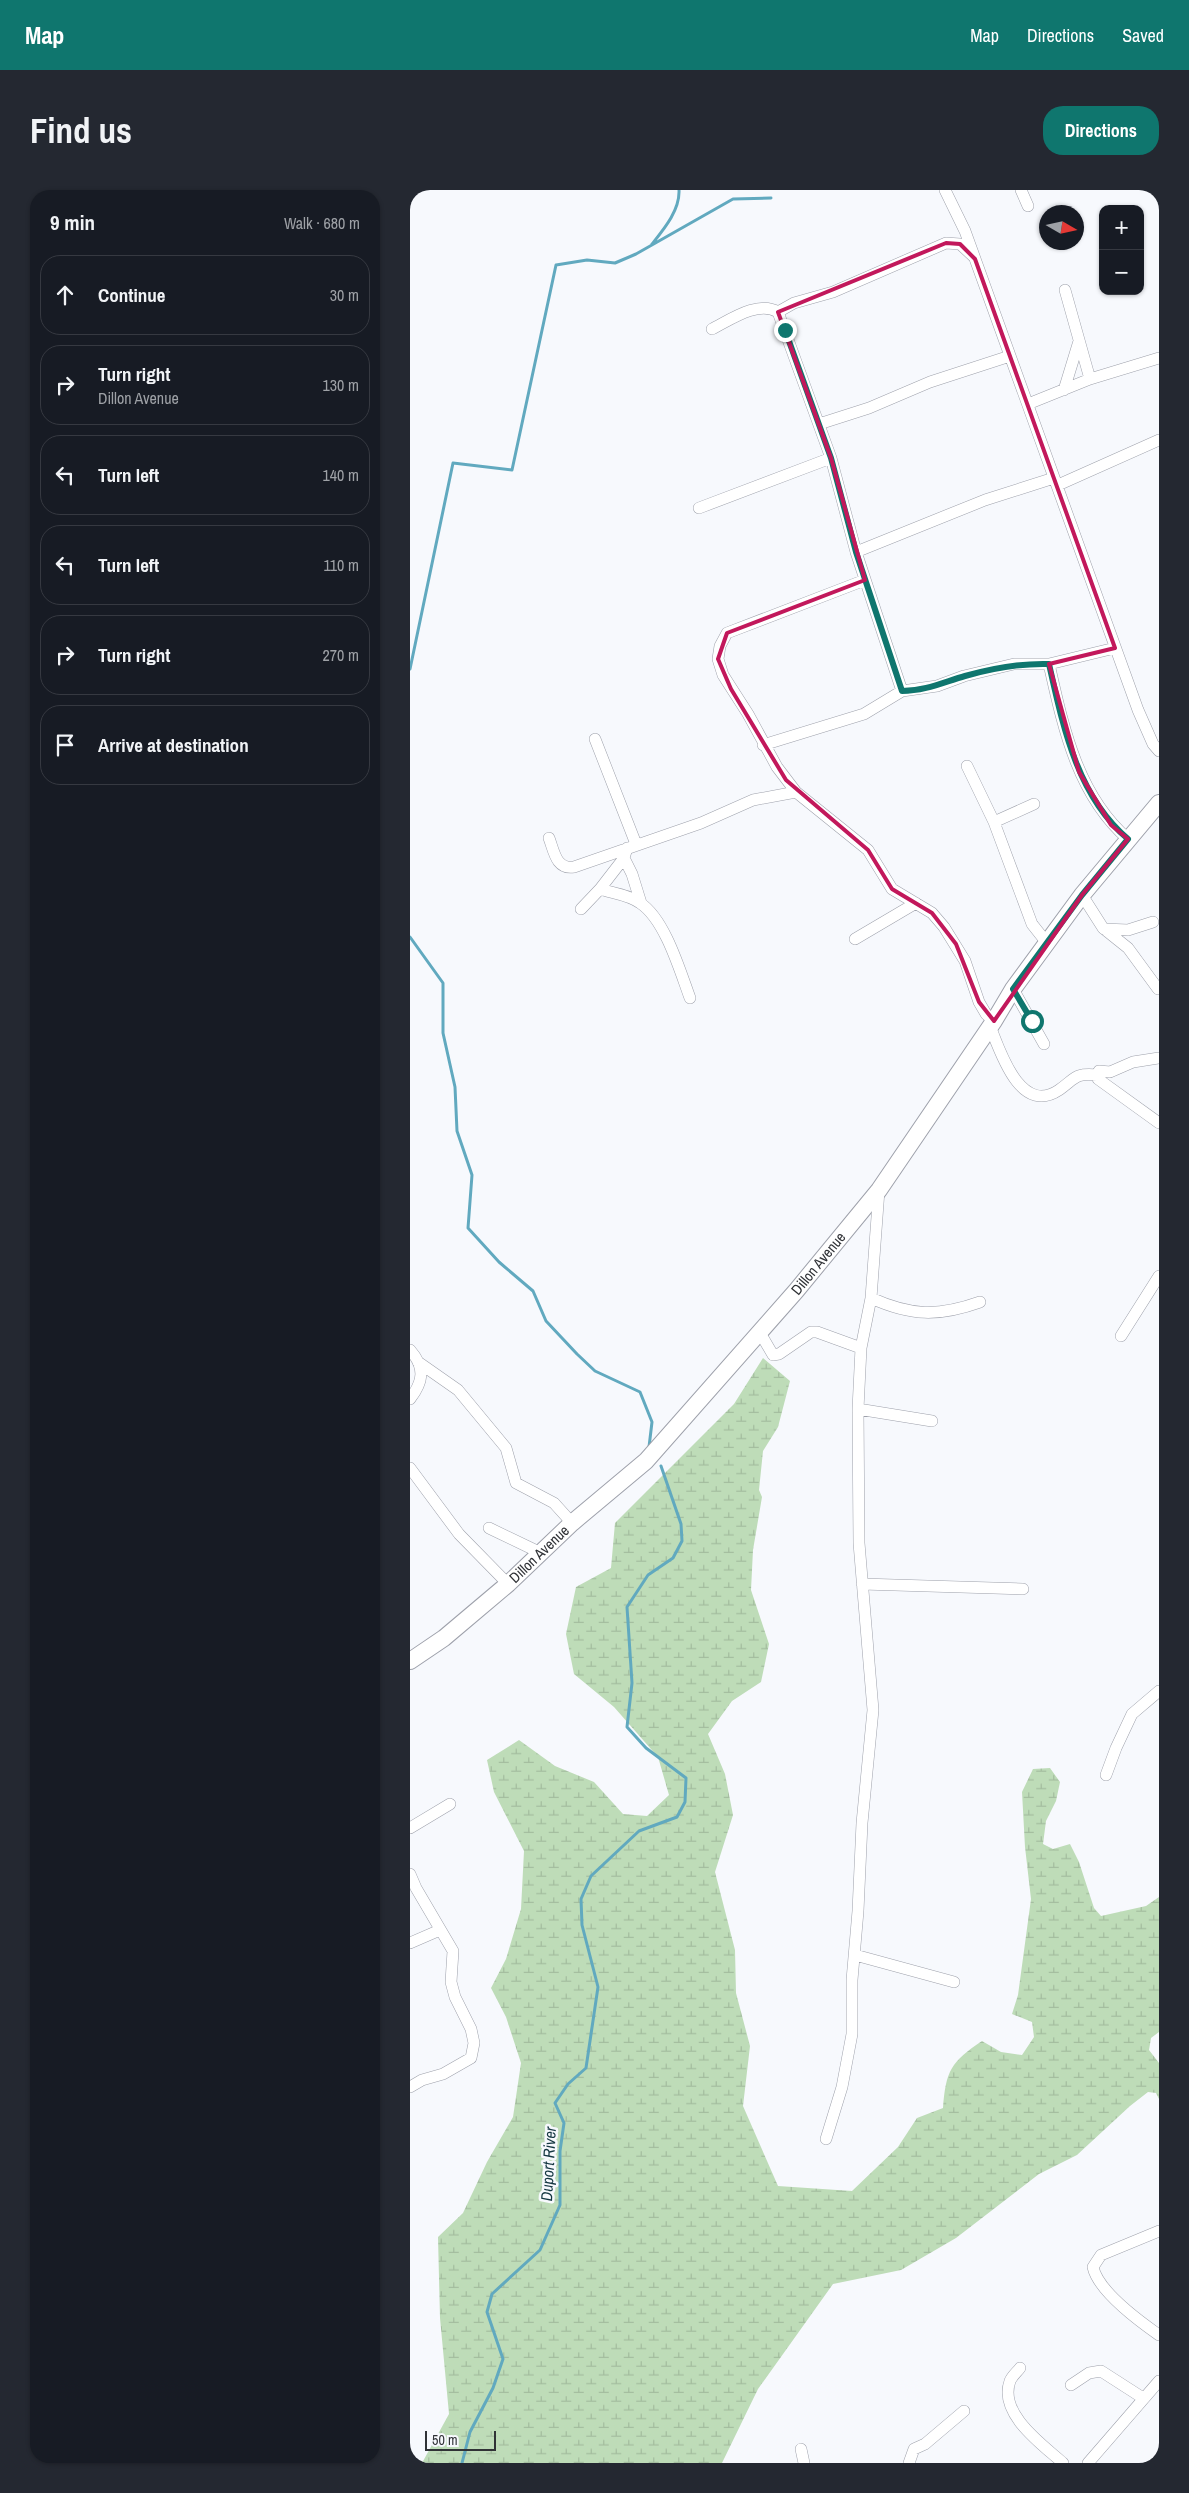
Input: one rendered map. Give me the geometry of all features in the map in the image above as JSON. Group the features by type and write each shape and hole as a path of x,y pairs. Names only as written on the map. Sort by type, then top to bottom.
{"street":[{"path":"945,190 965,231 1138,710 1153,744 1159,751"},
{"path":"1021,190 1028,206"},
{"path":"712,329 754,310 767,308 778,312 794,303 833,292 946,243 960,244 975,259"},
{"path":"1065,290 1090,379"},
{"path":"778,312 831,458 856,552 902,691"},
{"path":"1064,390 1079,341"},
{"path":"818,424 869,408 930,382 1010,356"},
{"path":"1028,404 1090,379 1159,358"},
{"path":"856,552 985,500 1056,481 1159,440"},
{"path":"699,508 831,458"},
{"path":"865,580 728,632 720,646 718,659 723,675 748,714 763,745 796,792 868,850 892,889 932,913 944,927 965,961 979,1002 992,1023 1008,1072 1029,1093 1041,1095 1057,1091 1075,1076 1097,1075 1099,1071 1110,1072 1132,1062 1159,1058"},
{"path":"763,745 825,728 864,714 902,691 937,686 964,676 1014,664 1049,664 1115,648"},
{"path":"1049,664 1058,708 1080,772 1111,825 1128,839"},
{"path":"596,739 629,850 632,874 640,902 654,918 666,939 690,998"},
{"path":"967,766 994,822 1032,924 1047,943"},
{"path":"550,838 556,857 562,866 567,868 629,850 701,823 753,800 796,792"},
{"name":"Dillon Avenue","path":"410,1661 444,1638 508,1584 572,1523 646,1461 879,1190 1013,989 1082,895 1159,803"},
{"path":"994,822 1034,804"},
{"path":"582,909 629,850"},
{"path":"600,888 640,902"},
{"path":"1082,895 1103,928 1128,948 1158,989"},
{"path":"855,939 916,903"},
{"path":"1103,928 1128,930 1153,922"},
{"path":"1013,989 1044,1044"},
{"path":"1097,1075 1098,1079 1159,1123"},
{"path":"826,2139 842,2087 852,2034 852,1980 865,1779 873,1710 859,1544 858,1409 861,1348 871,1298 879,1190"},
{"path":"1121,1336 1157,1283"},
{"path":"871,1298 906,1311 939,1314 956,1311 980,1302"},
{"path":"759,1331 773,1355 779,1354 811,1332 816,1332 861,1348"},
{"path":"410,1350 418,1362 458,1390 506,1448 516,1483 554,1502 572,1523"},
{"path":"410,1399 421,1384 418,1362"},
{"path":"858,1409 932,1422"},
{"path":"410,1468 459,1534 508,1584"},
{"path":"489,1528 541,1553"},
{"path":"862,1584 1023,1589"},
{"path":"1106,1775 1132,1714 1159,1691"},
{"path":"410,1828 450,1804"},
{"path":"410,1874 453,1951 451,1982 455,1997 471,2029 474,2053 471,2058 444,2074 422,2080 410,2086"},
{"path":"410,1943 440,1930"},
{"path":"855,1955 954,1982"},
{"path":"1159,2231 1101,2255 1093,2267 1094,2274 1107,2290 1159,2335"},
{"path":"1020,2368 1010,2381 1010,2397 1015,2414 1031,2436 1063,2463"},
{"path":"1071,2385 1089,2373 1101,2371 1143,2398"},
{"path":"1088,2463 1159,2381"},
{"path":"909,2463 908,2459 914,2449 925,2444 964,2411"},
{"path":"801,2449 804,2463"}],"highlighted area":[{"path":"946,243 960,244 975,259 1115,648 1049,664 1079,772 1111,825 1128,839 1082,895 994,1021 979,1002 956,944 932,913 892,889 868,850 786,780 731,689 718,659 727,633 865,580 831,458 778,312"}],"green space":[{"path":"763,1358 790,1381 778,1427 763,1451 759,1490 762,1497 753,1550 751,1590 769,1644 761,1682 732,1701 708,1734 725,1774 733,1815 715,1872 735,1950 736,1993 750,2046 743,2106 778,2186 852,2191 898,2147 917,2118 943,2108 948,2076 963,2055 982,2041 1001,2052 1022,2055 1034,2037 1032,2022 1012,2014 1018,1995 1031,1899 1025,1847 1022,1792 1033,1769 1050,1768 1060,1782 1056,1801 1046,1821 1043,1844 1053,1849 1070,1844 1079,1862 1094,1908 1101,1916 1146,1906 1159,1897 1159,2032 1151,2038 1149,2050 1159,2063 1159,2099 1156,2093 1148,2092 1077,2155 1039,2174 956,2238 901,2270 833,2284 758,2389 722,2463 422,2463 449,2414 440,2318 438,2237 463,2213 487,2162 513,2117 521,2063 506,2017 491,1988 506,1959 521,1909 524,1851 494,1792 487,1760 519,1740 555,1766 594,1782 623,1814 647,1816 669,1795 658,1757 614,1707 574,1674 566,1634 576,1587 611,1568 615,1523 734,1404"}],"waterway":[{"path":"652,244 674,212 679,197 679,190"},
{"path":"410,669 453,463 512,470 556,265 587,260 615,263 636,254 733,199 771,198"},
{"path":"410,937 443,983 443,1033 455,1087 457,1131 472,1175 468,1228 499,1262 533,1291 546,1321 577,1354 595,1371 640,1392 652,1422 649,1447"},
{"name":"Duport River","path":"462,2463 470,2432 493,2388 503,2359 487,2312 492,2294 540,2250 560,2205 560,2151 564,2123 555,2103 568,2084 586,2068 598,1987 582,1925 581,1899 591,1876 639,1831 677,1817 685,1802 686,1778 646,1748 627,1727 632,1683 627,1607 648,1575 673,1558 682,1541 681,1524 661,1466"}],"route":[{"path":"785,330 831,458 856,552 902,691 913,691 937,686 964,676 1014,664 1049,664 1058,708 1085,784 1111,825 1128,839 1082,895 1013,989 1032,1021"}]}
